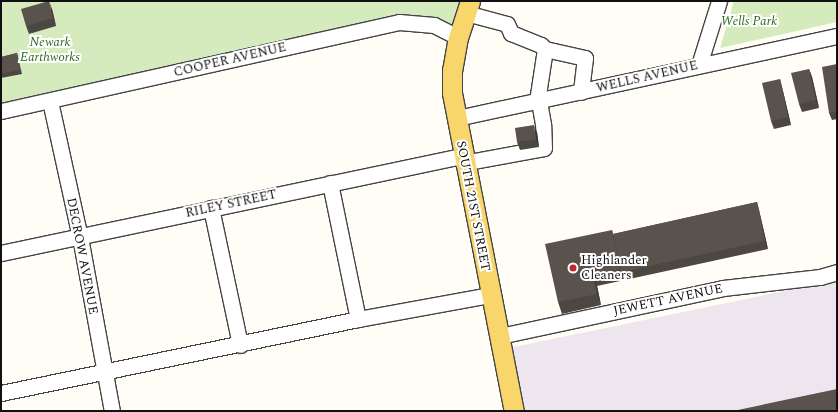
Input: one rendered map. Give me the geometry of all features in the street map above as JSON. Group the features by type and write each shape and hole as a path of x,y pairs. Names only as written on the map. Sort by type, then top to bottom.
{"main road":[{"name":"SOUTH 21ST STREET","path":"468,7 458,36 452,70 452,93 463,160 490,295 500,336 514,411"}],"street":[{"path":"700,64 719,1"},
{"path":"468,7 507,24 511,33 541,45 545,49 585,58 581,92"},
{"name":"COOPER AVENUE","path":"1,111 50,102 399,22 434,25 458,36"},
{"name":"WELLS AVENUE","path":"456,118 581,92 700,64 837,36"},
{"path":"538,101 545,49"},
{"name":"RILEY STREET","path":"1,253 330,183 463,160 544,148 543,124 538,101"},
{"name":"DECROW AVENUE","path":"50,102 80,237 112,411"},
{"path":"330,183 358,319"},
{"path":"211,208 240,345"},
{"name":"JEWETT AVENUE","path":"500,336 724,288 820,277 837,272"},
{"path":"1,393 240,345 358,319 490,295"}],"shaded area":[{"path":"837,280 837,411 522,411 509,348"}],"green space":[{"name":"Newark Earthworks","path":"1,1 469,1 458,37 418,24 1,111"},
{"name":"Wells Park","path":"734,1 837,1 837,22 720,48"}],"building":[{"path":"49,1 53,18 26,26 21,9"},
{"path":"17,53 20,70 1,74 1,57"},
{"path":"837,64 837,111 829,113 822,67"},
{"path":"809,69 816,100 799,104 791,73"},
{"path":"780,79 788,117 771,121 762,83"},
{"path":"534,125 536,139 517,142 515,128"},
{"path":"757,202 765,241 621,272 613,234"},
{"path":"612,230 620,269 593,275 597,294 558,302 545,244"},
{"path":"837,389 837,411 733,411"}],"place":[{"name":"Highlander Cleaners","path":"573,268"}]}
